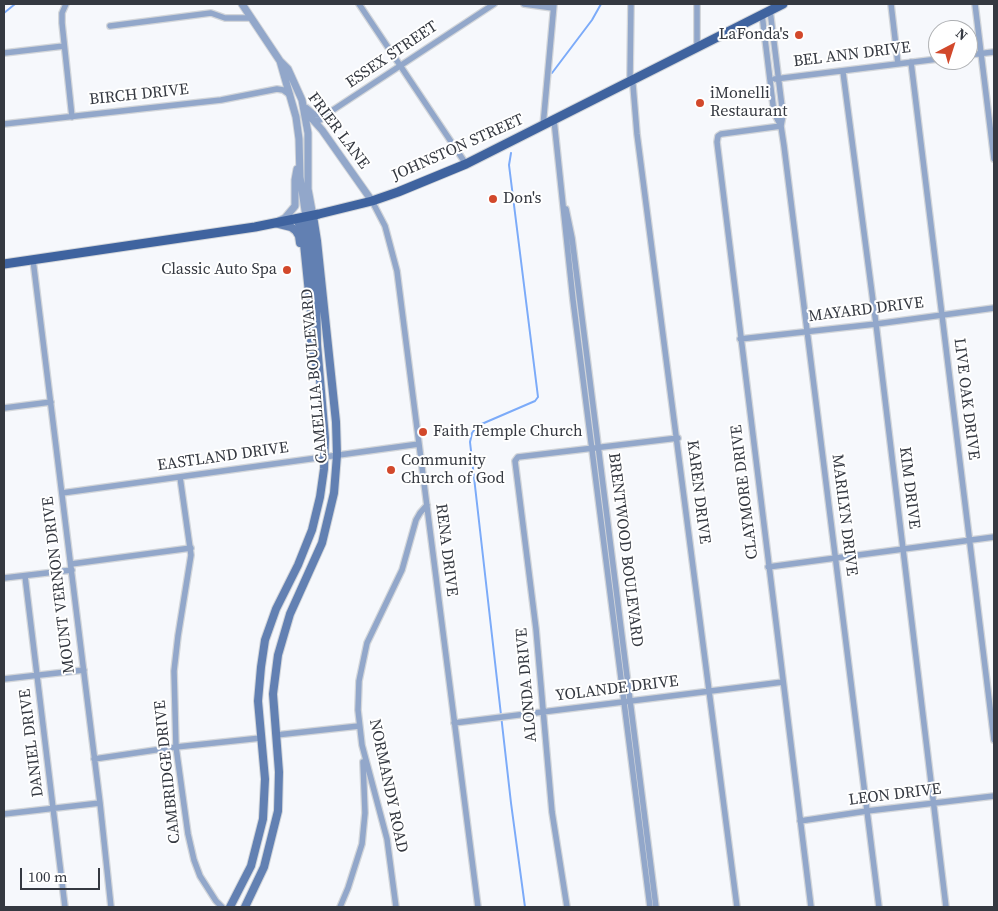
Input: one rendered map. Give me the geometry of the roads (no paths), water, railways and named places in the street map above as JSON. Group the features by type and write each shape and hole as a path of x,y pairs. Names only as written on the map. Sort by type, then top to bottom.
{"main road":[{"name":"JOHNSTON STREET","path":"4,264 275,223 372,201 466,164 773,8"},
{"name":"CAMELLIA BOULEVARD","path":"230,907 250,866 263,820 265,779 258,701 265,640 276,609 298,565 312,530 320,497 325,456 310,216"},
{"name":"CAMELLIA BOULEVARD","path":"244,907 264,867 277,820 279,780 273,694 279,650 290,614 324,536 334,493 337,455 334,400 318,241 310,216"},
{"path":"296,219 302,231 312,327 317,344 324,356 328,388 334,400"},
{"path":"275,223 291,227 299,236 306,317 313,355 319,374"}],"street":[{"path":"66,4 62,15 72,117"},
{"path":"242,4 280,62 288,69 304,108 309,141 308,189 310,216"},
{"path":"359,4 466,164"},
{"name":"ESSEX STREET","path":"314,120 320,120 494,4"},
{"path":"524,4 554,6 543,126"},
{"name":"KAREN DRIVE","path":"631,4 630,73 737,907"},
{"path":"697,4 697,47"},
{"path":"891,4 898,64"},
{"path":"975,4 994,159"},
{"name":"MARILYN DRIVE","path":"773,8 778,78 783,115 781,126 879,907"},
{"name":"MARILYN DRIVE","path":"773,8 770,80 774,113 781,126"},
{"path":"110,26 210,13 225,18 252,18"},
{"path":"4,53 64,46"},
{"path":"978,53 994,52"},
{"name":"BEL ANN DRIVE","path":"770,80 928,60"},
{"path":"280,62 298,129 299,162 310,216"},
{"name":"LIVE OAK DRIVE","path":"910,62 994,740"},
{"name":"KIM DRIVE","path":"843,72 876,324 946,907"},
{"path":"284,77 277,89 283,90 290,95"},
{"name":"FRIER LANE","path":"284,77 292,86 298,103 314,120 372,201"},
{"name":"BIRCH DRIVE","path":"4,124 221,100 277,89"},
{"path":"304,108 315,115 329,113"},
{"name":"BRENTWOOD BOULEVARD","path":"554,120 564,224 656,907"},
{"name":"CLAYMORE DRIVE","path":"781,126 721,134 717,140 811,907"},
{"path":"275,223 285,218 295,206 295,180 299,162"},
{"name":"RENA DRIVE","path":"372,201 385,226 394,258 478,907"},
{"name":"MOUNT VERNON DRIVE","path":"33,260 84,670 111,907"},
{"name":"MAYARD DRIVE","path":"740,339 876,324 994,308"},
{"path":"4,408 51,402"},
{"path":"595,448 678,438"},
{"name":"EASTLAND DRIVE","path":"62,493 419,444"},
{"name":"ALONDA DRIVE","path":"567,907 552,812 536,629 516,460 518,458 595,448"},
{"name":"CAMBRIDGE DRIVE","path":"180,477 191,548 191,561 174,671 176,747 188,834 194,860 200,876 222,907"},
{"name":"NORMANDY ROAD","path":"396,907 387,839 363,750 360,726 359,681 365,648 402,570 416,520 426,505"},
{"path":"768,566 994,537"},
{"path":"4,578 191,548"},
{"name":"DANIEL DRIVE","path":"25,576 65,907"},
{"path":"4,679 84,670"},
{"name":"YOLANDE DRIVE","path":"454,723 783,682"},
{"name":"BRENTWOOD BOULEVARD","path":"627,701 650,907"},
{"path":"276,735 360,726"},
{"path":"94,759 176,747 260,738"},
{"path":"340,907 360,854 364,835 363,750"},
{"name":"LEON DRIVE","path":"800,821 994,796"},
{"path":"4,814 100,803"}],"waterway":[{"path":"4,13 15,4"},
{"path":"552,73 592,20 601,4"},
{"path":"511,153 509,165 538,397 535,401 477,426 472,433 470,442 511,803 525,907"}],"place":[{"name":"LaFonda's","path":"799,35"},
{"name":"iMonelli Restaurant","path":"700,103"},
{"name":"Don's","path":"493,199"},
{"name":"Classic Auto Spa","path":"287,270"},
{"name":"Faith Temple Church","path":"423,432"},
{"name":"Community Church of God","path":"391,470"}]}
